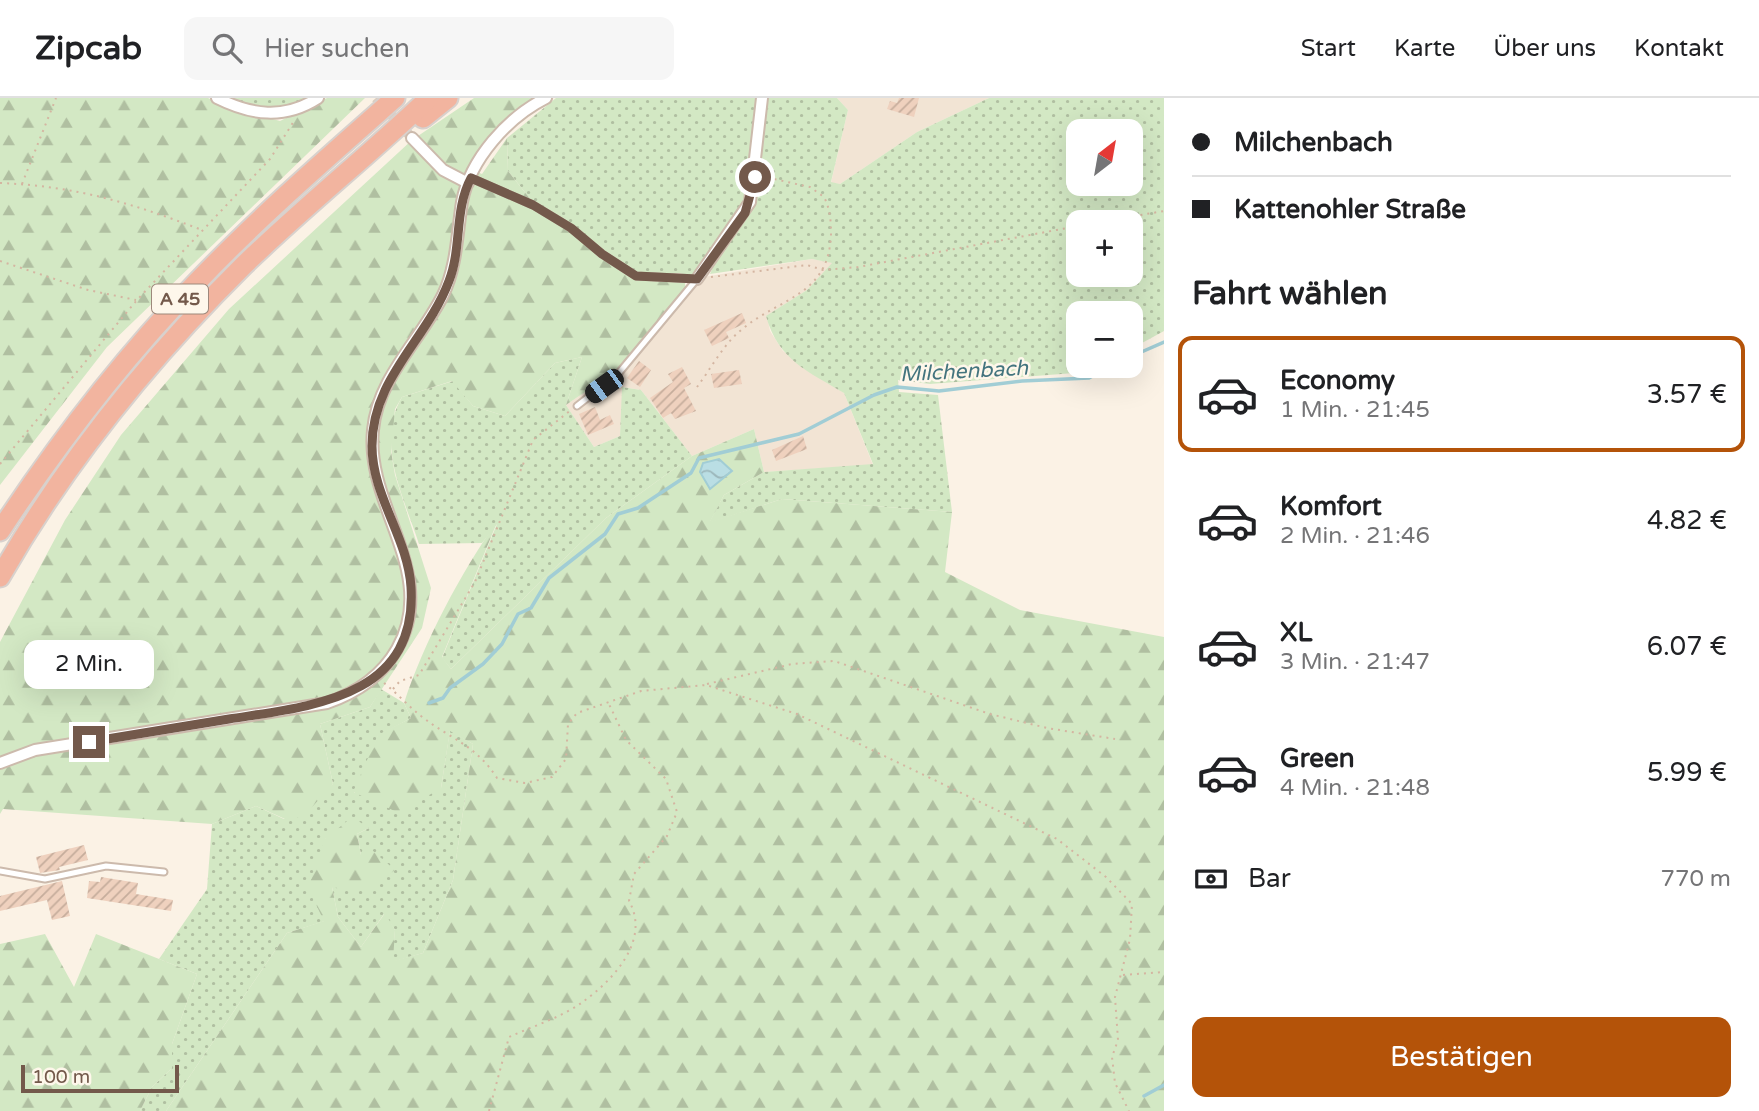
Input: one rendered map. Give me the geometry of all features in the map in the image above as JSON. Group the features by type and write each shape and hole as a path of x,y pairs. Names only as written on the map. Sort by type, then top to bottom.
{"highway":[{"name":"A 45","path":"0,531 76,422 167,313 282,198 395,98"},
{"name":"A 45","path":"0,577 80,455 158,358 245,264 429,98"},
{"path":"378,144 400,138 448,98"}],"street":[{"path":"217,98 256,113 280,114 295,110 318,98"},
{"path":"0,763 35,750 327,702 366,685 386,664 407,625 411,591 406,559 374,466 372,442 375,415 386,385 433,312 450,279 463,199 470,180 499,134 527,109 547,98"},
{"path":"697,279 745,213 753,191 762,98"},
{"path":"412,138 443,170 470,180"}],"lane":[{"path":"470,180 533,205 562,222 636,276 697,279"},
{"path":"577,406 618,374 697,279"},
{"path":"0,871 45,879 96,866 164,872"}],"path":[{"path":"22,184 56,98"},
{"path":"0,464 137,300 270,159 294,123 295,110"},
{"path":"697,387 739,331 807,289 823,270 829,253 831,225 824,197 810,187 770,179 755,171"},
{"path":"0,183 58,186 101,196 203,230"},
{"path":"1143,215 1164,211"},
{"path":"697,279 807,265 823,270 858,267 1066,228"},
{"path":"0,261 88,290 137,300"},
{"path":"577,406 533,440 475,582 419,675 400,681 392,689 422,717 466,743 487,762 497,778 525,783 540,782 561,769 566,759 568,724 577,713 607,701 641,691 706,685 792,664 834,661 990,714 1047,728 1115,739"},
{"path":"0,454 7,454"},
{"path":"706,685 797,713 1057,839 1106,877 1132,904 1130,939 1115,997 1118,1040 1112,1057 1115,1083 1129,1111"},
{"path":"489,1111 509,1037 582,1002 624,964 634,939 635,912 629,901 634,874 667,836 677,812 666,779 626,740 607,701"},
{"path":"1122,975 1164,972"}],"shaded area":[{"path":"837,98 989,98 917,132 840,184 831,183 848,110"},
{"path":"812,259 833,263 807,290 767,316 770,331 783,351 844,393 873,465 764,472 754,429 692,456 641,390 623,387 620,436 594,447 566,405 614,372 698,278"}],"green space":[{"path":"0,98 208,98 222,105 280,121 327,98 365,98 107,347 0,485"},
{"path":"217,98 318,98 280,114"},
{"path":"474,98 546,98 511,122 475,171 482,174 507,138 508,171 531,200 532,207 571,230 636,278 678,279 685,282 685,292 614,372 566,405 582,357 555,363 505,416 473,406 452,381 402,397 395,409 391,451 395,475 431,588 422,628 370,707 320,724 333,784 303,817 285,819 256,806 212,824 3,809 0,814 0,642 65,520 121,435 229,309 412,140"},
{"path":"556,98 759,98 747,201 698,278 679,273 637,273 531,200 508,171 507,138"},
{"path":"764,98 837,98 848,110 831,182 840,184 917,132 989,98 1164,98 1164,331 1143,342 1143,301 1066,301 1066,374 930,384 898,380 899,392 938,395 952,512 782,499 709,523 724,495 764,472 873,464 844,393 796,363 778,344 766,316 807,290 832,263 812,259 710,274 718,256 747,215"},
{"path":"582,357 566,405 594,447 620,436 622,387 641,390 692,456 606,518 451,669 442,658 497,524 482,543 419,544 395,470 391,433 394,415 402,397 453,381 473,406 505,416 555,363"},
{"path":"754,429 764,472 724,495 710,522 782,499 952,512 945,572 1020,610 1164,637 1164,1111 166,1111 287,933 324,921 308,888 325,839 352,817 369,828 357,834 361,855 373,851 395,870 366,888 350,891 332,887 338,917 361,947 385,913 395,930 393,961 423,953 453,880 473,744 450,731 441,788 399,813 353,792 378,735 411,718 404,703 422,656 457,585 498,520 442,657 451,669 606,518 692,456"},
{"path":"381,689 404,703 411,718 378,736 354,793 441,788 450,730 473,744 453,880 423,953 392,962 395,930 384,914 361,947 338,917 332,887 361,855 357,834 369,828 325,839 325,921 287,933 166,1111 140,1111 152,1087 172,1068 172,1044 197,974 159,959 207,889 212,824 256,806 284,819 333,784 320,724 370,707"},
{"path":"45,934 74,987 96,934 197,974 172,1044 172,1068 152,1087 140,1111 0,1111 0,944"}],"water":[{"path":"719,459 732,471 710,489 700,472 703,463"}],"building":[{"path":"899,98 919,98 914,117 887,109 890,101 897,103"},
{"path":"742,313 746,323 726,332 729,338 712,346 704,330"},
{"path":"639,361 651,370 640,387 627,378"},
{"path":"682,367 691,384 684,388 696,411 675,419 671,413 663,418 650,398 673,382 668,374"},
{"path":"739,370 742,384 714,388 711,374"},
{"path":"595,407 600,420 610,415 614,424 588,435 579,414"},
{"path":"803,436 807,449 776,461 772,450"},
{"path":"84,845 88,860 59,867 60,870 40,873 36,857"},
{"path":"101,877 138,883 136,894 173,900 171,911 87,898 89,881 100,882"},
{"path":"62,881 70,916 52,920 47,900 0,911 0,896"}],"waterway":[{"name":"Milchenbach","path":"1143,351 1164,342"},
{"name":"Milchenbach","path":"429,703 443,698 450,688 483,664 502,644 518,614 531,608 549,578 605,534 618,514 638,508 691,473 699,458 799,434 874,395 897,387 939,391 1022,381 1089,378"},
{"path":"1144,1096 1164,1085"}],"tunnel":[{"path":"376,98 412,138"}],"route":[{"path":"89,742 327,702 366,685 394,654 407,625 411,591 406,559 374,466 372,442 375,415 386,385 433,312 450,279 463,199 471,178 533,205 571,228 602,254 636,276 697,279 745,213 755,177"}]}
